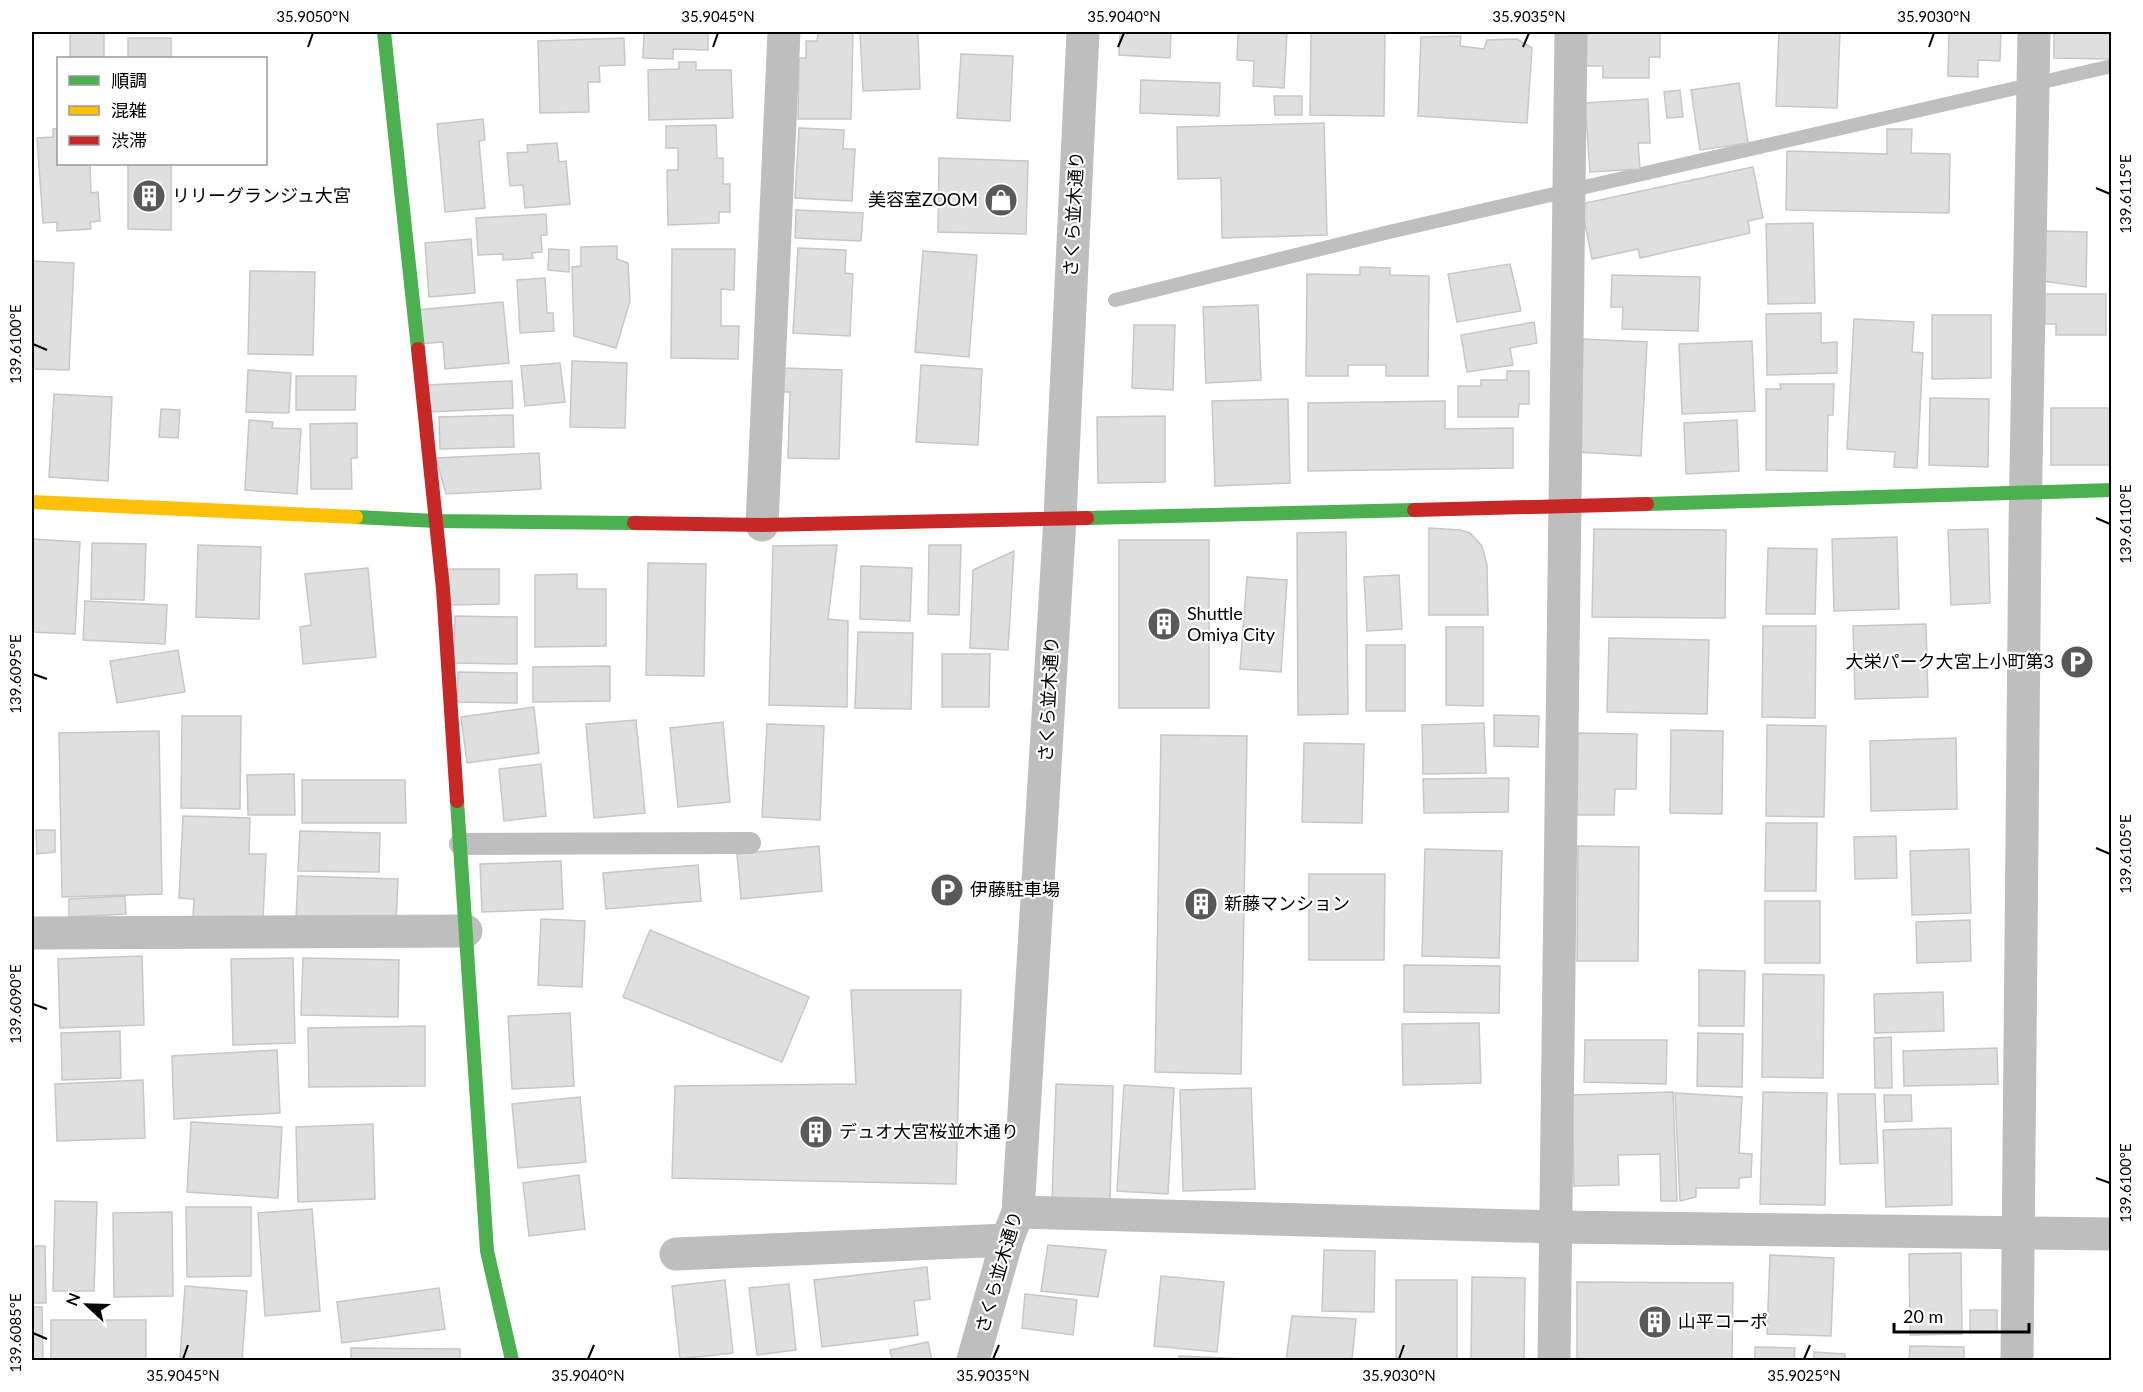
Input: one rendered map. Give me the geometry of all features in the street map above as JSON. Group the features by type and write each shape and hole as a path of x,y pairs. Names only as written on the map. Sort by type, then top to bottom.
{"street":[{"path":"384,32 443,589 487,1251 512,1360"},
{"path":"762,525 784,32"},
{"name":"さくら並木通り","path":"973,1360 1013,1226 1060,518 1083,32"},
{"path":"1554,1360 1571,32"},
{"path":"2017,1360 2026,492 2034,32"},
{"path":"32,502 436,521 762,525 1566,507 2112,490"},
{"path":"32,933 466,931"},
{"path":"676,1254 1013,1226 1556,1227 2112,1234"}],"lane":[{"path":"460,844 750,843"}],"building":[{"path":"70,32 104,32 104,57 70,57"},
{"path":"603,32 603,33 532,33"},
{"path":"644,32 708,32 708,50 673,49 673,59 643,58"},
{"path":"818,32 853,32 851,119 798,119 799,58 806,58 806,41 817,41"},
{"path":"860,32 918,32 920,89 863,91"},
{"path":"1120,32 1171,32 1170,58 1119,55"},
{"path":"1238,32 1287,32 1284,88 1253,86 1254,61 1237,60"},
{"path":"1311,32 1385,32 1384,116 1310,115"},
{"path":"1586,32 1660,32 1660,57 1649,57 1649,78 1603,78 1603,66 1586,66"},
{"path":"1779,32 1840,32 1837,108 1776,106"},
{"path":"1949,32 2001,32 2000,61 1978,60 1978,77 1948,76"},
{"path":"2054,32 2112,32 2111,59 2054,58"},
{"path":"1461,36 1460,46 1484,49 1487,40 1517,39 1532,48 1527,123 1418,116 1421,37"},
{"path":"128,38 171,38 171,57 128,57"},
{"path":"624,38 625,65 599,66 600,82 588,82 589,112 540,113 538,41"},
{"path":"961,54 1013,56 1010,121 957,118"},
{"path":"679,62 696,62 696,70 731,70 733,118 649,120 648,70 679,69"},
{"path":"1141,80 1220,83 1219,116 1140,113"},
{"path":"1739,83 1748,143 1700,150 1691,90"},
{"path":"1680,90 1683,117 1667,118 1664,92"},
{"path":"1274,96 1302,96 1302,115 1275,115"},
{"path":"1648,99 1650,143 1638,143 1640,169 1590,172 1585,103"},
{"path":"483,119 485,140 479,141 485,208 445,212 437,124"},
{"path":"1324,123 1327,235 1222,238 1221,178 1178,179 1177,127"},
{"path":"716,125 717,158 723,158 723,184 730,184 730,212 719,212 719,223 668,225 667,170 678,170 678,148 666,148 666,126"},
{"path":"57,128 57,165 90,165 91,193 98,192 100,221 90,222 91,229 57,231 57,222 43,223 37,138 53,137 53,129"},
{"path":"799,128 844,130 843,149 855,149 852,201 795,198"},
{"path":"1887,129 1912,129 1911,153 1950,154 1949,213 1786,210 1787,151 1887,154"},
{"path":"557,143 559,162 566,161 570,204 525,208 523,185 510,186 507,153 528,152 527,145"},
{"path":"939,158 1028,161 1026,234 938,232"},
{"name":"リリーグランジュ大宮","path":"128,165 171,165 171,230 128,229"},
{"path":"1753,167 1763,218 1748,221 1750,233 1640,258 1638,249 1592,259 1581,204"},
{"path":"796,210 863,213 861,241 795,238"},
{"path":"546,214 547,235 541,235 542,252 532,253 533,258 503,260 503,254 478,255 476,218"},
{"path":"1813,223 1815,303 1768,304 1766,224"},
{"path":"2045,231 2087,232 2086,287 2043,281"},
{"path":"471,239 475,293 429,297 425,243"},
{"path":"617,246 617,259 628,263 630,301 616,348 574,336 572,267 581,266 581,247"},
{"path":"798,248 846,250 845,273 853,274 850,336 793,333"},
{"path":"549,249 569,250 569,272 548,270"},
{"path":"672,249 735,249 734,290 721,289 721,326 739,326 738,359 671,358"},
{"path":"923,251 977,255 969,357 915,352"},
{"path":"32,261 74,263 69,370 32,369"},
{"path":"1510,264 1521,311 1457,322 1448,274"},
{"path":"1360,267 1390,268 1390,275 1429,276 1428,376 1386,376 1386,365 1348,365 1348,376 1306,376 1307,274 1360,275"},
{"path":"250,271 315,272 313,355 248,354"},
{"path":"1612,275 1700,277 1698,331 1622,329 1623,307 1611,307"},
{"path":"545,278 547,313 553,313 554,331 520,333 517,280"},
{"path":"2045,294 2106,294 2106,335 2056,335 2056,324 2045,324"},
{"path":"503,302 509,363 445,369 443,342 419,344 416,310"},
{"path":"1258,305 1261,380 1206,383 1203,307"},
{"path":"1821,313 1821,343 1837,342 1837,373 1767,375 1766,314"},
{"path":"1932,315 1991,315 1991,378 1932,379"},
{"path":"1854,319 1914,322 1912,352 1923,353 1917,468 1894,467 1895,452 1847,449"},
{"path":"1534,322 1537,343 1510,348 1513,365 1467,372 1461,335"},
{"path":"1134,325 1175,325 1173,390 1132,388"},
{"path":"1583,339 1647,342 1641,456 1578,452"},
{"path":"1752,341 1755,411 1682,414 1679,344"},
{"path":"572,361 627,363 625,428 570,427"},
{"path":"560,363 565,402 525,406 521,366"},
{"path":"921,365 982,369 978,445 916,442"},
{"path":"782,368 842,370 839,459 788,458 790,392 781,392"},
{"path":"248,370 291,373 289,413 246,412"},
{"path":"1507,371 1529,371 1529,404 1519,404 1518,417 1458,417 1458,386 1481,386 1481,380 1507,380"},
{"path":"296,376 356,376 355,410 296,410"},
{"path":"512,381 513,408 428,412 427,385"},
{"path":"1780,384 1834,384 1833,415 1828,415 1827,471 1766,470 1766,389 1781,389"},
{"path":"54,394 112,397 108,481 49,477"},
{"path":"1930,398 1989,399 1988,467 1929,465"},
{"path":"1288,399 1290,483 1215,486 1212,401"},
{"path":"1445,401 1445,429 1513,428 1513,468 1308,471 1308,403"},
{"path":"2051,408 2112,408 2112,465 2051,465"},
{"path":"161,409 180,410 178,438 159,437"},
{"path":"513,415 514,447 440,449 439,417"},
{"path":"1165,416 1165,482 1098,483 1097,417"},
{"path":"249,420 273,422 272,428 301,429 297,494 245,490"},
{"path":"1737,420 1739,471 1686,474 1684,423"},
{"path":"357,423 357,458 351,458 352,489 311,489 310,424"},
{"path":"539,453 541,489 446,494 436,458"},
{"path":"1429,528 1470,533 1482,546 1487,565 1488,615 1429,615"},
{"path":"1594,529 1726,530 1725,618 1592,617"},
{"path":"1988,529 1990,603 1951,605 1948,530"},
{"path":"1346,532 1348,714 1298,715 1297,533"},
{"path":"1897,537 1899,609 1834,611 1832,539"},
{"path":"32,539 80,542 75,634 32,632"},
{"name":"Shuttle Omiya City","path":"1119,540 1209,540 1209,708 1119,708"},
{"path":"92,543 146,544 144,600 91,599"},
{"path":"198,545 261,547 259,619 196,617"},
{"path":"837,545 828,619 848,621 847,707 769,705 773,546"},
{"path":"929,545 961,545 959,615 928,614"},
{"path":"1768,548 1817,549 1815,614 1766,614"},
{"path":"1014,551 1008,650 970,648 973,570"},
{"path":"648,563 706,564 704,676 646,675"},
{"path":"861,566 912,568 910,621 860,619"},
{"path":"368,568 376,657 303,664 300,627 311,625 305,574"},
{"path":"448,569 499,569 499,604 448,605"},
{"path":"577,574 577,589 606,589 606,646 535,647 535,575"},
{"path":"1399,575 1402,629 1367,631 1364,577"},
{"path":"1247,577 1287,580 1281,672 1240,669"},
{"path":"85,601 167,605 165,644 83,640"},
{"path":"455,616 517,617 517,664 454,663"},
{"path":"1926,624 1928,697 1855,699 1853,626"},
{"path":"1763,626 1816,626 1815,718 1762,717"},
{"path":"1446,627 1483,627 1483,706 1446,705"},
{"path":"858,632 913,633 911,709 855,708"},
{"path":"1609,638 1709,640 1707,714 1607,712"},
{"path":"1366,645 1405,645 1405,711 1366,711"},
{"path":"178,650 185,692 117,703 110,661"},
{"path":"942,654 990,654 989,707 942,707"},
{"path":"610,666 610,701 533,702 533,667"},
{"path":"458,672 517,673 517,703 457,702"},
{"path":"534,707 539,753 467,763 461,717"},
{"path":"1494,715 1539,716 1538,747 1494,746"},
{"path":"182,716 241,716 240,809 181,808"},
{"path":"636,720 645,813 594,818 586,724"},
{"path":"723,722 730,802 678,807 670,728"},
{"path":"1484,723 1486,773 1423,774 1422,725"},
{"path":"767,724 824,726 820,820 762,817"},
{"path":"1767,725 1826,726 1824,817 1766,816"},
{"path":"1671,730 1723,731 1722,814 1670,813"},
{"path":"159,731 162,894 62,897 59,733"},
{"path":"1578,733 1637,734 1636,789 1615,789 1614,815 1577,815"},
{"name":"新藤マンション","path":"1161,735 1247,736 1241,1074 1155,1072"},
{"path":"1956,738 1957,809 1871,811 1870,741"},
{"path":"1304,743 1364,744 1362,823 1302,822"},
{"path":"541,764 546,816 504,821 499,769"},
{"path":"294,774 295,815 248,815 247,775"},
{"path":"1509,778 1508,812 1424,813 1423,779"},
{"path":"302,780 405,780 406,823 302,823"},
{"path":"183,816 250,818 249,854 266,854 263,920 193,917 194,899 179,898"},
{"path":"1766,823 1817,823 1816,891 1765,891"},
{"path":"36,830 55,830 55,852 37,854"},
{"path":"300,831 380,833 379,872 298,871"},
{"path":"1896,836 1897,878 1855,879 1854,837"},
{"path":"819,846 822,891 741,899 737,854"},
{"path":"1578,846 1639,847 1638,961 1577,961"},
{"path":"1425,849 1502,851 1499,958 1422,956"},
{"path":"1969,849 1971,913 1912,915 1910,851"},
{"path":"561,861 563,909 482,912 480,864"},
{"path":"698,865 701,901 606,909 603,873"},
{"path":"1309,874 1385,874 1384,960 1309,960"},
{"path":"298,876 398,879 396,925 296,921"},
{"path":"125,896 126,914 69,917 69,899"},
{"path":"1765,901 1820,901 1820,963 1765,963"},
{"path":"541,919 585,921 582,987 538,985"},
{"path":"1970,920 1971,961 1917,963 1916,922"},
{"path":"650,930 809,997 782,1062 623,997"},
{"path":"142,956 144,1025 60,1028 58,959"},
{"path":"293,958 295,1043 233,1045 231,959"},
{"path":"303,958 399,960 398,1017 301,1015"},
{"path":"1404,965 1500,966 1499,1013 1404,1012"},
{"path":"1699,970 1745,971 1744,1026 1699,1026"},
{"path":"1763,974 1824,975 1823,1078 1762,1077"},
{"name":"デュオ大宮桜並木通り","path":"851,990 961,990 956,1184 672,1178 675,1086 856,1084"},
{"path":"1943,992 1944,1031 1875,1033 1874,994"},
{"path":"570,1013 574,1086 512,1089 508,1016"},
{"path":"1479,1023 1481,1083 1403,1085 1402,1024"},
{"path":"425,1026 425,1086 309,1087 308,1028"},
{"path":"120,1031 121,1078 62,1080 61,1033"},
{"path":"1698,1033 1743,1034 1742,1087 1697,1086"},
{"path":"1891,1037 1892,1088 1875,1088 1874,1038"},
{"path":"1585,1040 1667,1040 1666,1084 1584,1082"},
{"path":"1997,1048 1998,1084 1904,1086 1903,1051"},
{"path":"277,1050 280,1113 174,1119 172,1056"},
{"path":"143,1080 145,1138 57,1141 55,1084"},
{"path":"1056,1084 1113,1086 1110,1202 1052,1201"},
{"path":"1124,1085 1174,1088 1168,1194 1117,1191"},
{"path":"1251,1088 1255,1189 1183,1191 1180,1090"},
{"path":"1673,1092 1677,1201 1661,1201 1660,1154 1618,1155 1619,1185 1574,1186 1572,1095"},
{"path":"1763,1092 1827,1093 1825,1205 1760,1204"},
{"path":"1675,1093 1742,1097 1739,1153 1752,1154 1751,1177 1739,1178 1739,1188 1696,1188 1696,1197 1680,1201"},
{"path":"1838,1094 1875,1094 1878,1163 1840,1164"},
{"path":"1884,1095 1911,1095 1912,1121 1885,1122"},
{"path":"580,1097 586,1162 518,1168 512,1104"},
{"path":"191,1122 282,1127 278,1198 187,1192"},
{"path":"373,1124 375,1199 298,1202 296,1127"},
{"path":"1951,1128 1952,1205 1886,1207 1883,1130"},
{"path":"579,1175 585,1229 529,1236 523,1183"},
{"path":"55,1201 97,1202 94,1291 53,1291"},
{"path":"186,1207 251,1207 251,1276 187,1277"},
{"path":"312,1209 320,1311 265,1316 258,1213"},
{"path":"172,1212 173,1296 114,1297 113,1213"},
{"path":"1048,1245 1106,1250 1098,1297 1041,1291"},
{"path":"32,1246 45,1246 46,1303 32,1303"},
{"path":"1324,1250 1375,1251 1374,1312 1322,1311"},
{"path":"1961,1253 1962,1334 1910,1335 1909,1254"},
{"path":"1770,1255 1834,1258 1831,1336 1767,1334"},
{"path":"927,1267 930,1299 914,1301 918,1335 822,1347 814,1280"},
{"path":"1161,1276 1224,1282 1217,1352 1154,1346"},
{"path":"1472,1277 1525,1278 1524,1360 1471,1360"},
{"path":"725,1280 733,1353 680,1359 672,1286"},
{"path":"1396,1280 1457,1280 1457,1360 1396,1360"},
{"name":"山平コーポ","path":"1577,1282 1733,1283 1732,1360 1577,1360"},
{"path":"789,1284 796,1350 757,1355 749,1288"},
{"path":"185,1286 247,1291 242,1360 180,1360"},
{"path":"439,1288 445,1329 342,1343 337,1302"},
{"path":"1025,1294 1077,1300 1073,1335 1022,1328"},
{"path":"32,1307 42,1307 43,1360 32,1360"},
{"path":"1970,1310 1997,1310 1997,1332 1970,1333"},
{"path":"1292,1316 1356,1319 1352,1360 1286,1360"},
{"path":"51,1320 146,1320 146,1360 51,1360"},
{"path":"928,1342 932,1360 892,1360 890,1350"},
{"path":"1910,1346 1964,1347 1964,1360 1909,1360"},
{"path":"1755,1347 1795,1348 1794,1360 1755,1360"},
{"path":"351,1348 460,1349 460,1360 351,1360"},
{"path":"1814,1352 1845,1354 1845,1360 1814,1360"},
{"path":"1179,1356 1248,1359 1248,1360 1179,1360"}],"waterway":[{"path":"1115,300 1389,232 2112,66"}],"traffic: fast":[{"path":"384,32 418,349"},
{"path":"1647,504 2112,490"},
{"path":"1087,518 1414,510"},
{"path":"356,517 436,521 634,523"},
{"path":"457,801 487,1251 512,1360"}],"traffic: slow":[{"path":"32,502 356,517"}],"traffic: jam":[{"path":"418,349 443,589 457,801"},
{"path":"1414,510 1647,504"},
{"path":"634,523 762,525 1087,518"}],"place":[{"name":"リリーグランジュ大宮","path":"149,196"},
{"name":"美容室ZOOM","path":"1001,200"},
{"name":"Shuttle Omiya City","path":"1164,624"},
{"name":"大栄パーク大宮上小町第3","path":"2077,662"},
{"name":"伊藤駐車場","path":"947,890"},
{"name":"新藤マンション","path":"1201,904"},
{"name":"デュオ大宮桜並木通り","path":"816,1132"},
{"name":"山平コーポ","path":"1655,1322"}]}
